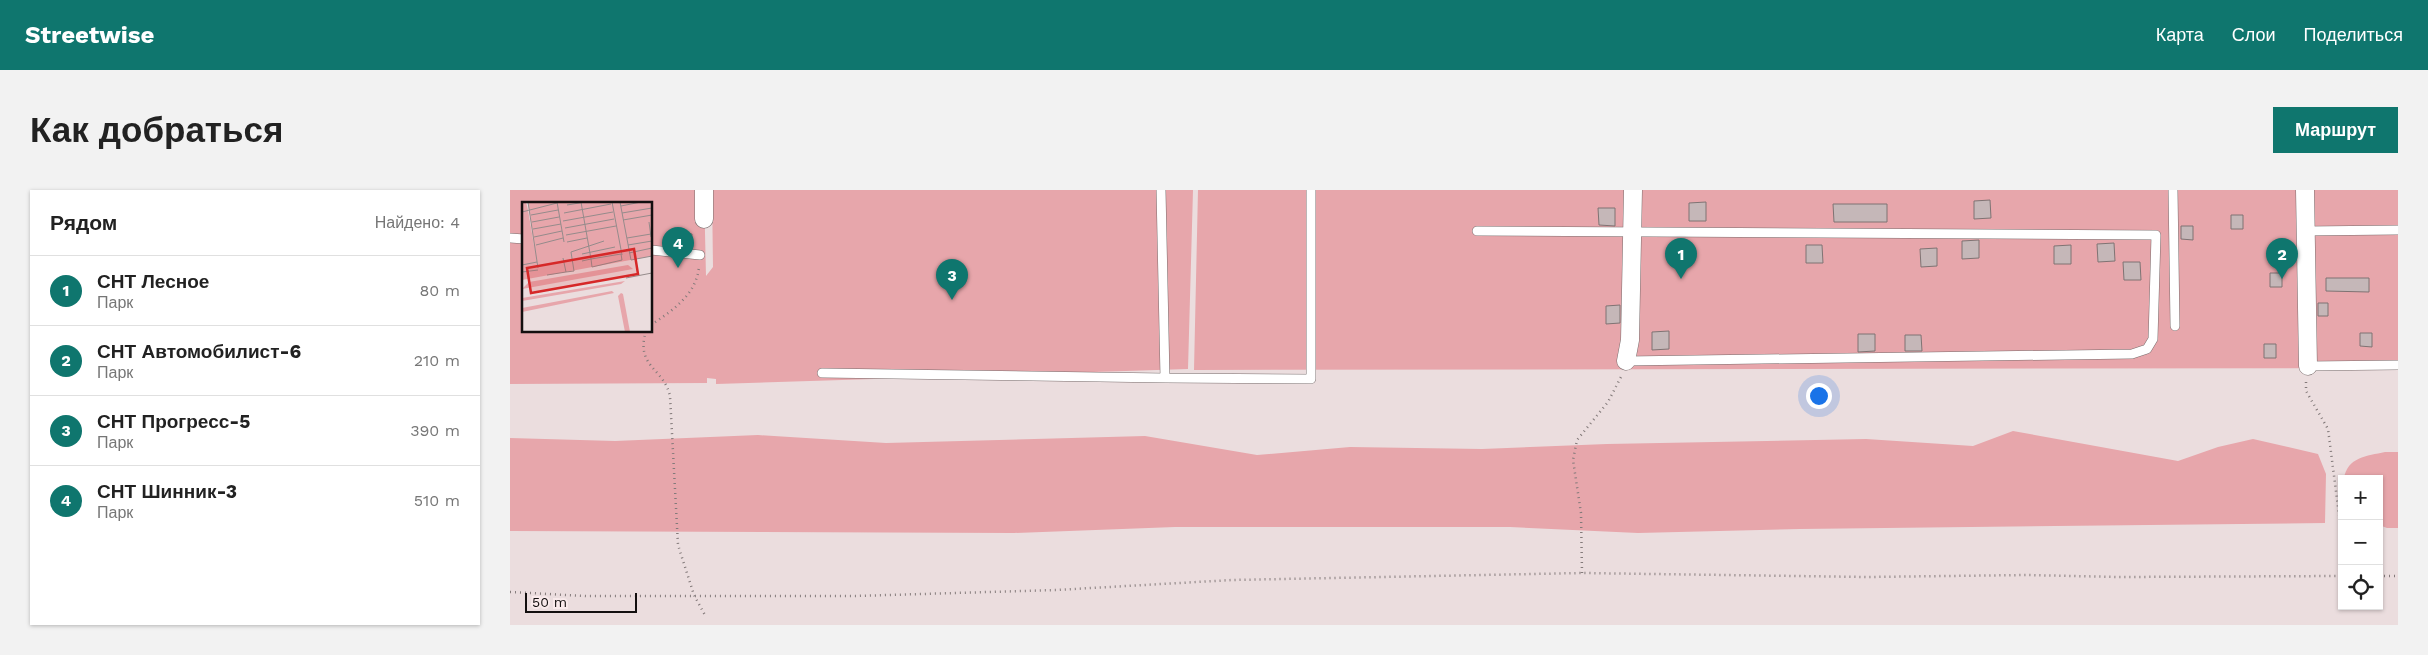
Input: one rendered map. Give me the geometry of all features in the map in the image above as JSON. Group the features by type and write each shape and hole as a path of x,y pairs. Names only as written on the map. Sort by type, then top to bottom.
{"street":[{"path":"704,190 704,219"},
{"path":"1626,362 1630,340 1633,190"},
{"path":"2305,190 2308,366"}],"lane":[{"path":"1161,190 1165,378"},
{"path":"822,373 1311,379 1311,190"},
{"path":"2172,190 2175,326"},
{"path":"2305,231 2398,230"},
{"path":"1477,231 2156,235 2154,339 2147,349 2132,354 1626,362"},
{"path":"652,250 700,255"},
{"path":"2308,366 2398,365"}],"path":[{"path":"652,324 677,308 693,286 698,271 700,255"},
{"path":"646,332 643,342 645,360 668,387 670,396 678,546 694,595 706,617"},
{"path":"1582,573 1581,513 1573,460 1577,440 1608,402 1621,380 1626,362"},
{"path":"2308,366 2306,391 2328,429 2340,520"},
{"path":"510,592 586,596 855,596 1056,590 1232,580 1582,573 1867,577 2027,574 2120,577 2338,576"},
{"path":"2383,576 2398,576"}],"shaded area":[{"path":"510,190 704,190 706,276 713,267 712,190 1193,190 1188,369 716,384 716,379 707,378 707,383 510,384"},
{"path":"1198,190 2398,190 2398,368 1194,370"},
{"path":"2013,431 2178,461 2218,447 2253,439 2318,454 2326,474 2325,523 1800,529 1638,533 1510,527 1175,527 1014,533 510,531 510,438 615,441 758,435 886,443 1145,436 1257,455 1350,447 1482,449 1607,444 1866,439 1973,446"},
{"path":"2385,452 2398,452 2398,528 2383,526 2383,475 2345,475 2349,466 2365,456"}],"building":[{"path":"1990,200 1991,218 1974,219 1974,201"},
{"path":"1706,202 1706,221 1689,221 1689,203"},
{"path":"1833,204 1887,204 1887,222 1834,222"},
{"path":"1598,208 1615,208 1615,226 1599,225"},
{"path":"2231,215 2243,215 2243,229 2231,229"},
{"path":"2181,226 2193,226 2193,240 2181,239"},
{"path":"674,232 692,234 691,248 673,246"},
{"path":"1979,240 1979,258 1962,259 1962,241"},
{"path":"2114,243 2115,261 2098,262 2097,244"},
{"path":"1806,245 1822,245 1823,263 1806,263"},
{"path":"2071,245 2071,264 2054,264 2054,246"},
{"path":"1937,248 1937,266 1921,267 1920,249"},
{"path":"2123,262 2140,262 2141,280 2124,280"},
{"path":"2270,273 2282,273 2282,287 2270,287"},
{"path":"2326,278 2369,278 2369,292 2326,291"},
{"path":"2318,303 2328,303 2328,316 2318,316"},
{"path":"1620,305 1620,323 1606,324 1606,306"},
{"path":"1669,331 1669,349 1652,350 1652,332"},
{"path":"2360,333 2372,333 2372,347 2360,346"},
{"path":"1858,334 1875,334 1875,351 1858,352"},
{"path":"1905,335 1921,335 1922,351 1905,351"},
{"path":"2264,344 2276,344 2276,358 2264,358"}],"place":[{"name":"СНТ Шинник-3","path":"678,268"},
{"name":"СНТ Лесное","path":"1681,279"},
{"name":"СНТ Автомобилист-6","path":"2282,279"},
{"name":"СНТ Прогресс-5","path":"952,300"}]}
